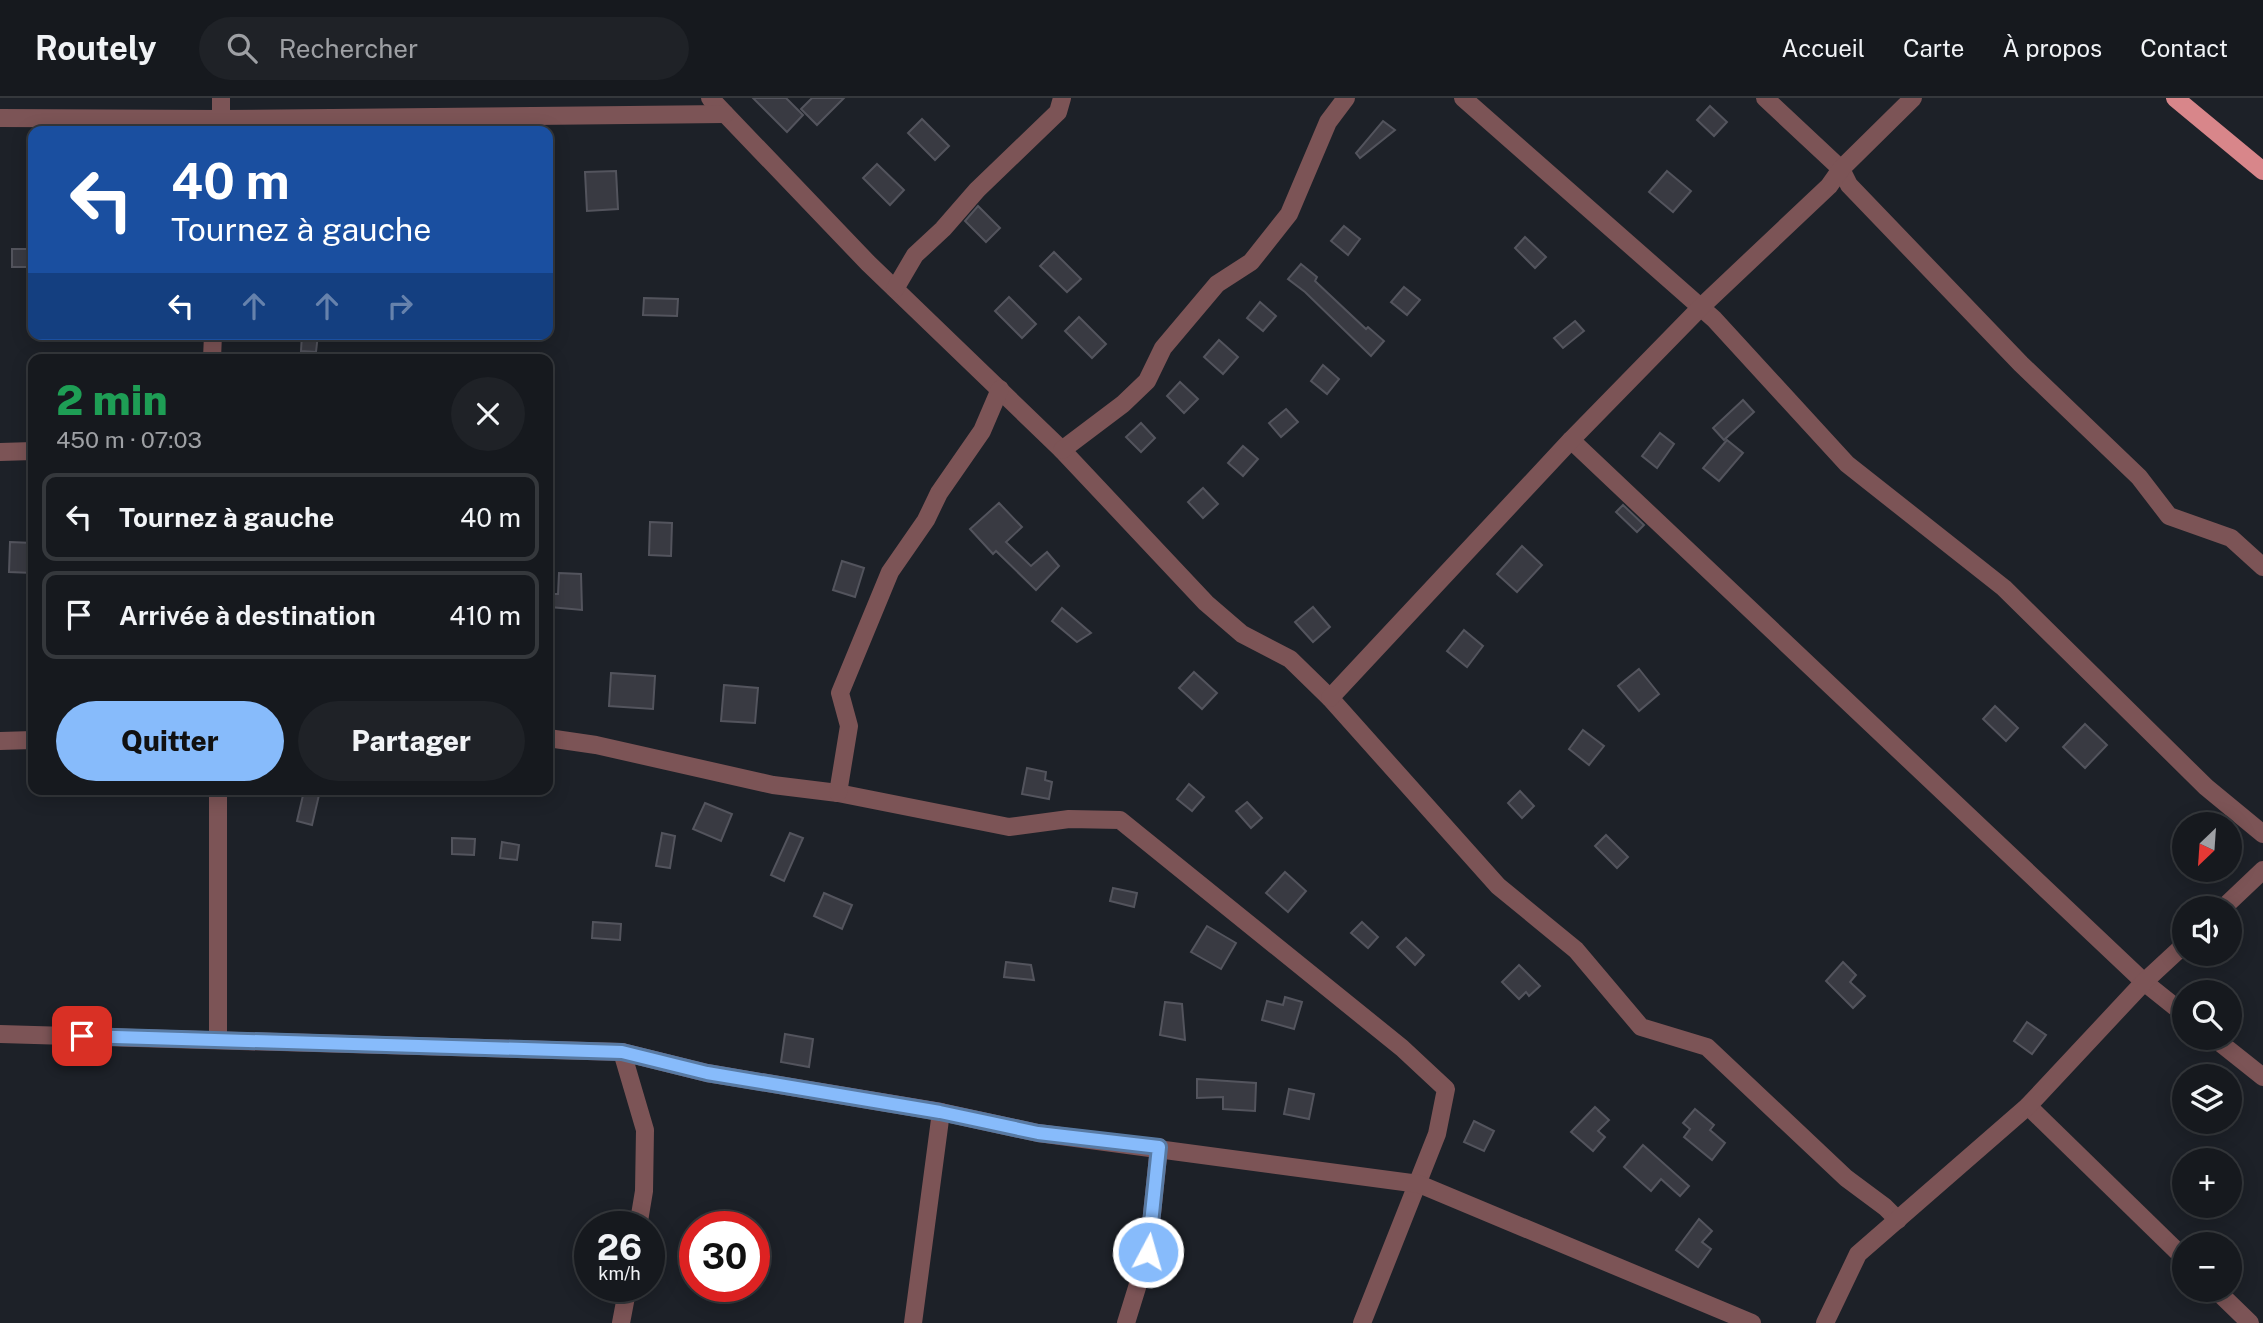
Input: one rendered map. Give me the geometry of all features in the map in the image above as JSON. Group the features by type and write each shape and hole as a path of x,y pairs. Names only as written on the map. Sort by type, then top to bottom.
{"main road":[{"path":"2175,98 2263,171"}],"street":[{"path":"221,98 221,125"},
{"path":"710,98 895,289 1062,450 1206,603 1242,634 1290,659 1330,698 1498,886 1576,950 1641,1027 1707,1047 1846,1178 1898,1220"},
{"path":"895,289 915,255 943,229 977,190 1058,112 1062,98"},
{"path":"1062,450 1123,404 1147,381 1163,348 1217,284 1251,262 1289,214 1328,122 1346,98"},
{"path":"1463,98 1714,319 1847,464 2004,588 2206,788 2263,834"},
{"path":"1765,98 1841,169 1849,185 2021,364 2139,477 2169,516 2231,538 2263,567"},
{"path":"1330,698 1571,440 1701,307 1829,186 1841,169 1913,98"},
{"path":"0,118 221,125 725,114"},
{"path":"838,793 849,726 840,693 890,572 926,520 939,493 982,431 1000,389"},
{"path":"1571,440 2144,982 2172,1004"},
{"path":"0,452 28,451"},
{"path":"553,739 773,785 838,793 1009,827 1069,819 1120,820 1402,1048 1446,1089 1437,1134 1362,1323"},
{"path":"0,741 28,740"},
{"path":"218,795 218,1039"},
{"path":"2236,896 2263,870"},
{"path":"1825,1323 1857,1254 2028,1105 2144,982 2172,956"},
{"path":"0,1034 622,1052 707,1073 940,1112 1038,1133 1159,1147 1419,1184 1752,1323"},
{"path":"2229,1050 2263,1077"},
{"path":"622,1052 645,1130 644,1191 641,1211"},
{"path":"2028,1105 2172,1246"},
{"path":"912,1323 940,1112"},
{"path":"1126,1323 1148,1252 1159,1147"},
{"path":"621,1323 625,1302"},
{"path":"2228,1302 2250,1323"}],"building":[{"path":"753,98 786,98 803,115 787,132"},
{"path":"812,98 844,98 817,125 801,109"},
{"path":"1710,106 1727,122 1714,136 1697,120"},
{"path":"922,119 949,146 935,160 908,133"},
{"path":"1383,121 1395,130 1360,158 1356,153"},
{"path":"877,164 904,190 890,205 863,178"},
{"path":"616,171 618,209 587,211 585,172"},
{"path":"1667,171 1691,191 1673,212 1649,192"},
{"path":"978,206 1000,228 986,242 965,221"},
{"path":"1344,226 1360,239 1348,255 1331,241"},
{"path":"1525,237 1546,257 1535,268 1515,248"},
{"path":"12,249 28,249 28,267 12,267"},
{"path":"1054,252 1081,279 1067,292 1040,266"},
{"path":"1301,264 1317,277 1315,281 1366,329 1368,327 1384,341 1371,356 1288,279"},
{"path":"1404,287 1420,300 1407,315 1391,302"},
{"path":"1009,297 1036,324 1022,338 995,311"},
{"path":"644,298 678,299 677,316 643,315"},
{"path":"1260,302 1276,316 1263,331 1247,318"},
{"path":"1079,317 1106,344 1092,358 1065,331"},
{"path":"1575,321 1584,331 1563,348 1554,338"},
{"path":"302,340 317,340 316,352 301,351"},
{"path":"1219,340 1238,357 1223,374 1204,357"},
{"path":"1323,365 1339,379 1327,394 1311,381"},
{"path":"1180,382 1198,399 1184,413 1167,396"},
{"path":"1743,400 1754,412 1724,440 1713,428"},
{"path":"1286,409 1298,422 1281,437 1269,423"},
{"path":"1141,423 1155,438 1141,452 1126,437"},
{"path":"1660,433 1674,444 1657,468 1642,456"},
{"path":"1727,440 1743,453 1719,481 1703,468"},
{"path":"1243,446 1258,459 1243,476 1228,463"},
{"path":"1203,488 1218,504 1203,518 1188,502"},
{"path":"999,503 1022,527 1006,542 1031,566 1047,552 1059,566 1036,590 996,551 993,554 970,529"},
{"path":"1623,505 1644,525 1637,532 1616,512"},
{"path":"650,522 672,523 671,556 649,555"},
{"path":"10,542 28,543 28,573 9,572"},
{"path":"1522,546 1542,565 1517,592 1497,574"},
{"path":"842,561 864,568 855,597 833,590"},
{"path":"559,573 581,574 582,610 553,607 553,594 558,594"},
{"path":"1313,607 1330,627 1313,642 1295,622"},
{"path":"1062,608 1091,633 1077,642 1052,621"},
{"path":"1464,630 1483,646 1467,667 1447,651"},
{"path":"1639,669 1659,694 1639,711 1618,686"},
{"path":"1194,672 1217,693 1202,709 1179,688"},
{"path":"611,673 655,676 653,709 609,706"},
{"path":"724,685 758,688 755,723 721,721"},
{"path":"1995,706 2018,728 2006,741 1983,719"},
{"path":"2085,724 2107,745 2085,768 2063,747"},
{"path":"1583,730 1604,746 1589,765 1569,749"},
{"path":"1027,768 1046,772 1045,780 1052,782 1049,799 1022,794"},
{"path":"1189,784 1204,797 1192,811 1177,799"},
{"path":"1520,791 1534,806 1522,818 1508,803"},
{"path":"303,795 319,795 312,825 297,821"},
{"path":"1247,802 1262,818 1251,828 1236,811"},
{"path":"705,803 732,814 721,841 693,829"},
{"path":"662,833 675,836 670,868 656,866"},
{"path":"790,833 803,838 784,881 771,875"},
{"path":"1606,835 1628,857 1617,868 1595,846"},
{"path":"452,838 475,839 474,855 452,854"},
{"path":"502,842 519,845 517,860 500,858"},
{"path":"1285,872 1306,891 1288,912 1266,893"},
{"path":"1113,888 1137,893 1134,907 1110,901"},
{"path":"824,893 852,905 842,929 814,916"},
{"path":"593,922 621,924 620,940 592,938"},
{"path":"1362,922 1378,937 1368,948 1351,933"},
{"path":"1207,926 1236,943 1221,969 1191,952"},
{"path":"1406,938 1424,955 1415,965 1397,947"},
{"path":"1006,962 1031,965 1034,980 1004,977"},
{"path":"1843,962 1856,975 1850,982 1865,996 1853,1008 1826,981"},
{"path":"1519,965 1540,986 1529,996 1526,992 1519,999 1502,982"},
{"path":"1285,997 1302,1002 1294,1029 1262,1020 1267,1001 1283,1005"},
{"path":"1165,1002 1182,1004 1185,1040 1160,1035"},
{"path":"2027,1022 2046,1035 2032,1054 2014,1041"},
{"path":"785,1034 813,1039 809,1067 781,1062"},
{"path":"1197,1079 1256,1083 1255,1111 1223,1109 1223,1097 1197,1098"},
{"path":"1289,1089 1314,1094 1309,1119 1284,1114"},
{"path":"1595,1107 1609,1120 1598,1131 1605,1137 1593,1151 1571,1132"},
{"path":"1695,1109 1714,1125 1710,1130 1725,1143 1712,1160 1684,1137 1690,1129 1683,1123"},
{"path":"1474,1121 1494,1131 1484,1151 1464,1142"},
{"path":"1643,1145 1689,1186 1680,1196 1661,1179 1651,1191 1624,1167"},
{"path":"1699,1219 1712,1231 1702,1242 1711,1249 1698,1267 1676,1250"}],"route":[{"path":"82,1036 622,1052 707,1073 940,1112 1038,1133 1159,1147 1148,1252"}]}
